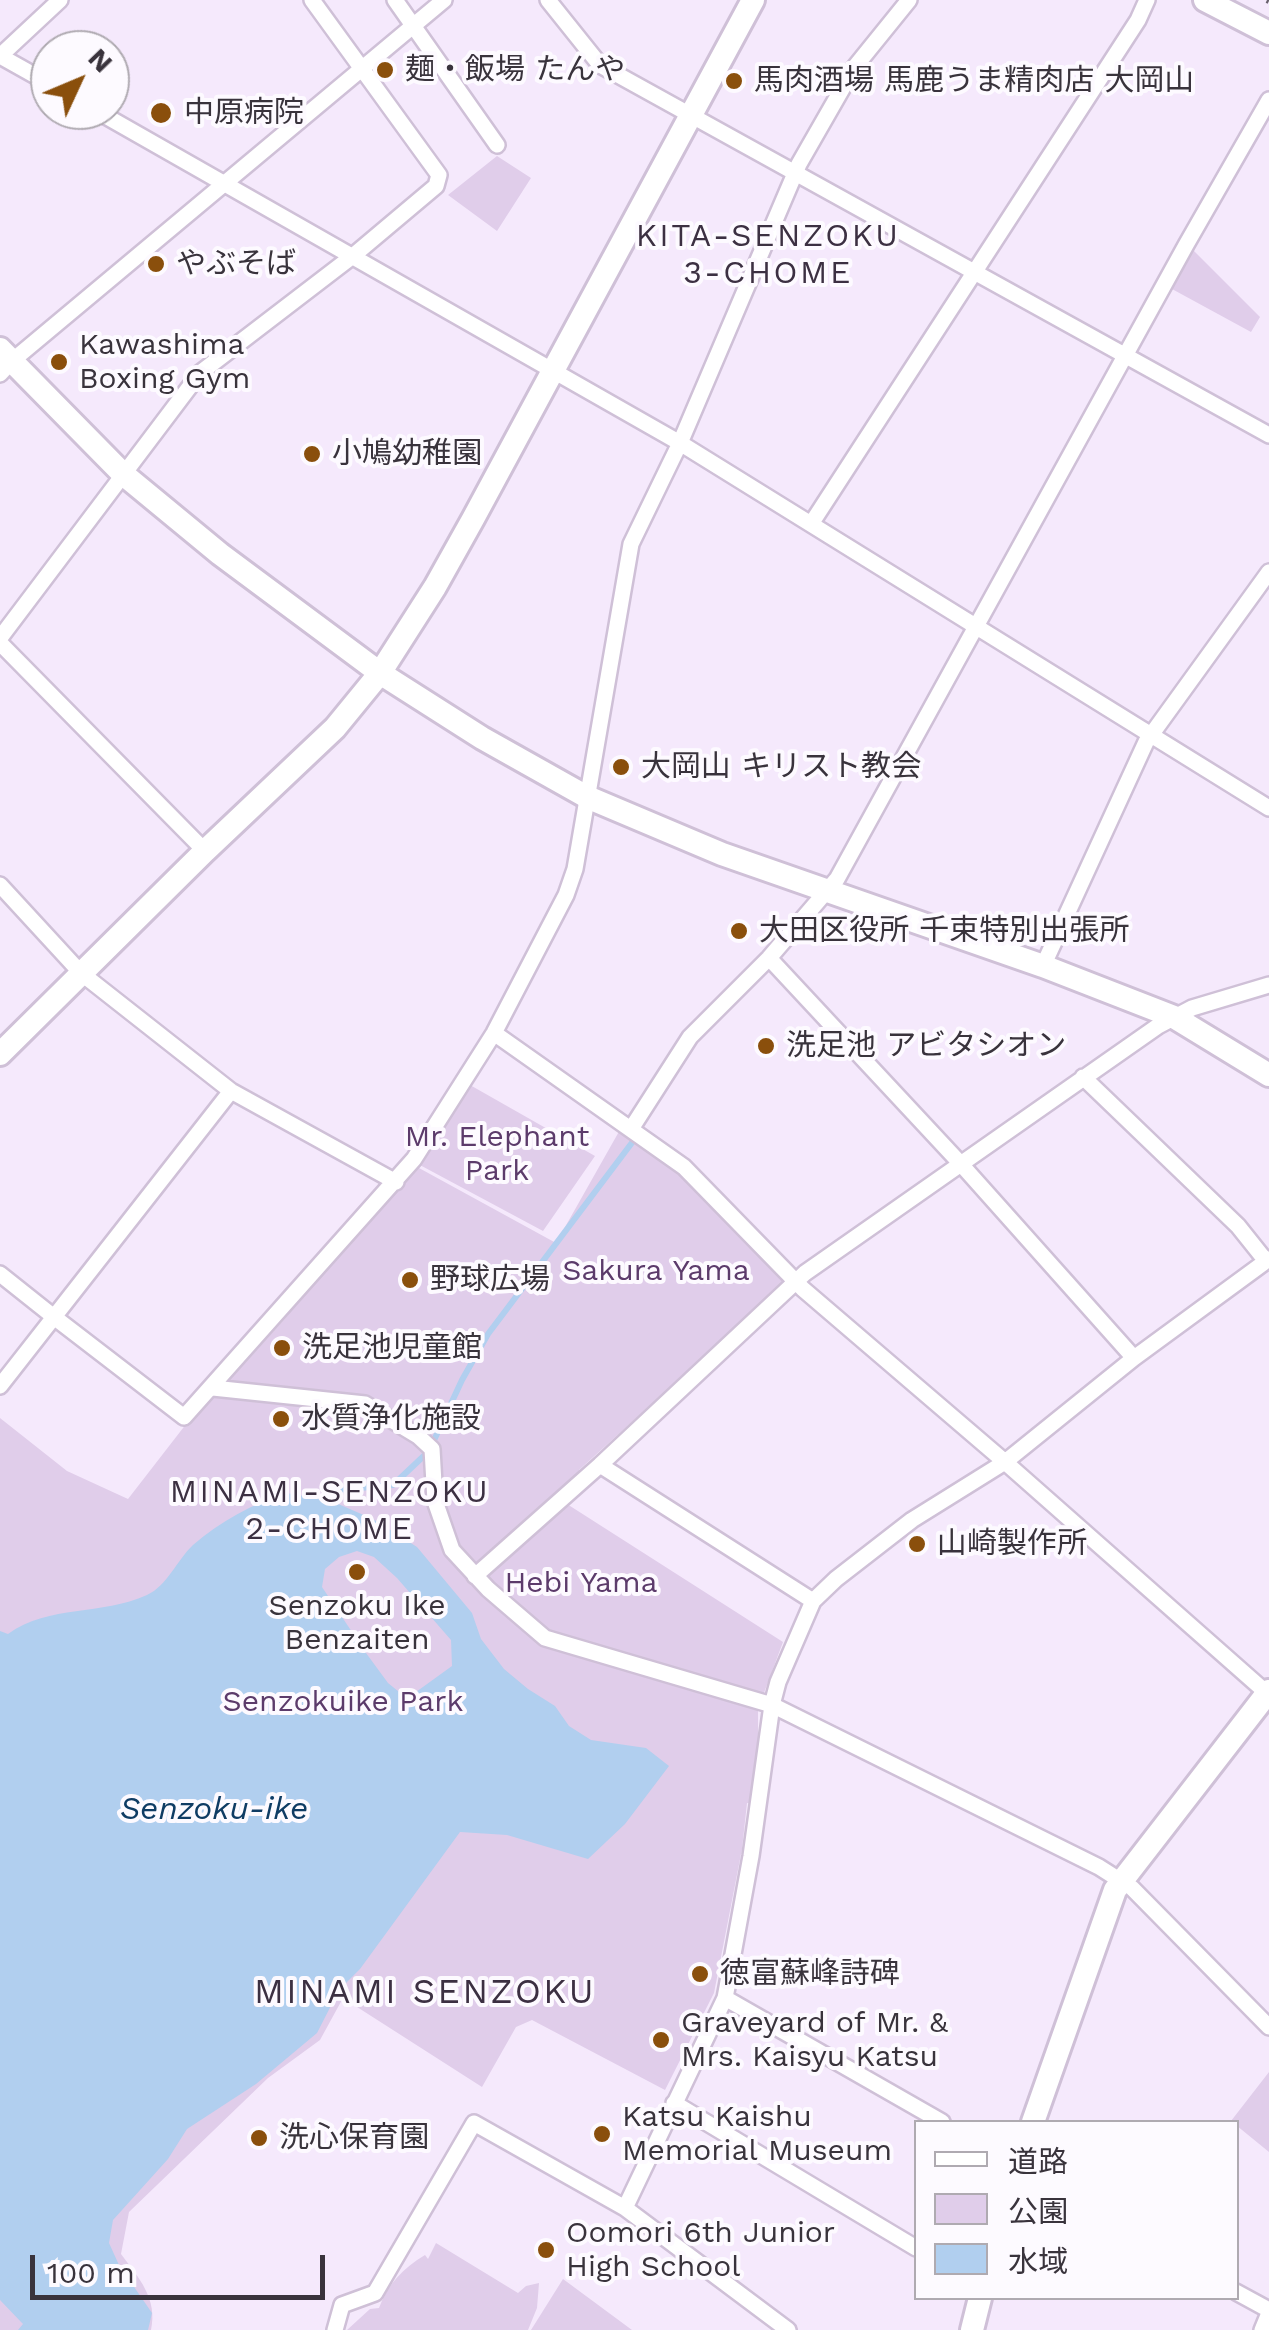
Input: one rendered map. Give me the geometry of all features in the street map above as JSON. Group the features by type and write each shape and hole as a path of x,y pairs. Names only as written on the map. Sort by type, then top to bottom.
{"street":[{"path":"30,73 0,56 60,0"},
{"path":"205,850 0,640 200,373 436,186 439,175 312,0"},
{"path":"395,0 497,145"},
{"path":"444,0 4,361 123,474 220,554 380,673 482,738 587,797 722,854 1042,966 1174,1017 1269,1075"},
{"path":"548,0 600,65 1269,435"},
{"path":"0,1054 205,850 335,728 380,673 435,587 753,0"},
{"path":"0,1274 184,1417 396,1182 494,1033 566,895 575,869 630,544 680,442 794,174 854,68 909,0"},
{"path":"811,524 1148,0"},
{"path":"1205,0 1269,33"},
{"path":"630,1129 690,1037 769,958 844,869 1269,100"},
{"path":"130,129 680,442 1269,808"},
{"path":"1042,966 1152,734 1269,572"},
{"path":"0,885 81,973 231,1092 396,1182"},
{"path":"769,958 1134,1358"},
{"path":"476,1576 796,1282 960,1163 1174,1017 1207,1003 1269,986"},
{"path":"494,1033 684,1167 796,1282 1268,1693 1122,1882 1108,1909 1034,2120"},
{"path":"626,2208 725,1998 751,1856 772,1705 813,1602 836,1579 912,1520 1006,1462 1134,1358 1268,1260 1238,1226 1083,1077"},
{"path":"0,1386 231,1092"},
{"path":"213,1388 365,1404 418,1436 432,1450 435,1500 452,1550 546,1638 772,1705 1099,1867 1132,1888 1269,2027"},
{"path":"600,1465 813,1602"},
{"path":"725,1998 938,2120"},
{"path":"674,2103 914,2247"},
{"path":"335,2330 342,2305 374,2293 392,2268 474,2123 626,2208 788,2330"},
{"path":"1239,2294 1269,2312 1262,2330"},
{"path":"972,2330 980,2300"}],"green space":[{"path":"497,156 531,178 497,231 448,195"},
{"path":"1193,250 1260,317 1251,332 1172,289"},
{"name":"Mr. Elephant Park","path":"470,1085 595,1156 543,1231 418,1164"},
{"name":"Senzokuike Park","path":"621,1128 682,1170 786,1282 579,1470 581,1475 556,1497 783,1642 758,1709 758,1804 747,1803 714,1993 665,2090 532,2020 516,2027 482,2087 343,1998 320,2040 268,2078 129,2212 121,2254 149,2299 151,2330 0,2330 0,1418 67,1471 128,1499 190,1419 288,1315 285,1311 413,1168 556,1243"},
{"path":"1269,2072 1269,2152 1239,2128 1239,2120 1232,2120"},
{"path":"436,2243 518,2293 539,2283 537,2308 528,2330 347,2330 370,2309 379,2308 397,2277 425,2255 428,2259"},
{"path":"563,2279 632,2330 531,2330"}],"water":[{"name":"Senzoku-ike","path":"286,1493 329,1500 373,1519 417,1547 472,1613 481,1639 504,1669 555,1706 569,1726 591,1740 646,1748 669,1766 625,1824 588,1859 507,1835 460,1832 360,1969 339,1990 317,2033 256,2084 187,2129 168,2159 113,2220 109,2243 152,2313 148,2330 18,2330 23,2324 0,2300 0,1631 8,1634 41,1618 112,1606 147,1595 160,1586 204,1536","holes":["357,1551 374,1557 451,1640 452,1666 404,1696 388,1683 322,1587 325,1569 339,1557"]}],"waterway":[{"path":"329,1500 337,1490 393,1485 429,1451 488,1334 634,1140"}],"place":[{"name":"麺・飯場 たんや","path":"385,70"},
{"name":"馬肉酒場 馬鹿うま精肉店 大岡山","path":"734,81"},
{"name":"中原病院","path":"161,113"},
{"name":"やぶそば","path":"156,264"},
{"name":"Kawashima Boxing Gym","path":"59,362"},
{"name":"小鳩幼稚園","path":"312,454"},
{"name":"大岡山 キリスト教会","path":"621,767"},
{"name":"大田区役所 千束特別出張所","path":"739,931"},
{"name":"洗足池 アビタシオン","path":"766,1046"},
{"name":"野球広場","path":"410,1280"},
{"name":"洗足池児童館","path":"282,1348"},
{"name":"水質浄化施設","path":"281,1419"},
{"name":"山崎製作所","path":"917,1544"},
{"name":"Senzoku Ike Benzaiten","path":"357,1572"},
{"name":"徳富蘇峰詩碑","path":"700,1974"},
{"name":"Graveyard of Mr. & Mrs. Kaisyu Katsu","path":"661,2040"},
{"name":"Katsu Kaishu Memorial Museum","path":"602,2134"},
{"name":"洗心保育園","path":"259,2138"},
{"name":"Oomori 6th Junior High School","path":"546,2250"}],"district":[{"name":"KITA-SENZOKU 3-CHOME","path":"768,256"},
{"name":"MINAMI-SENZOKU 2-CHOME","path":"330,1512"},
{"name":"MINAMI SENZOKU","path":"425,1993"}],"park label":[{"name":"Sakura Yama","path":"656,1271"},
{"name":"Hebi Yama","path":"581,1583"}]}
